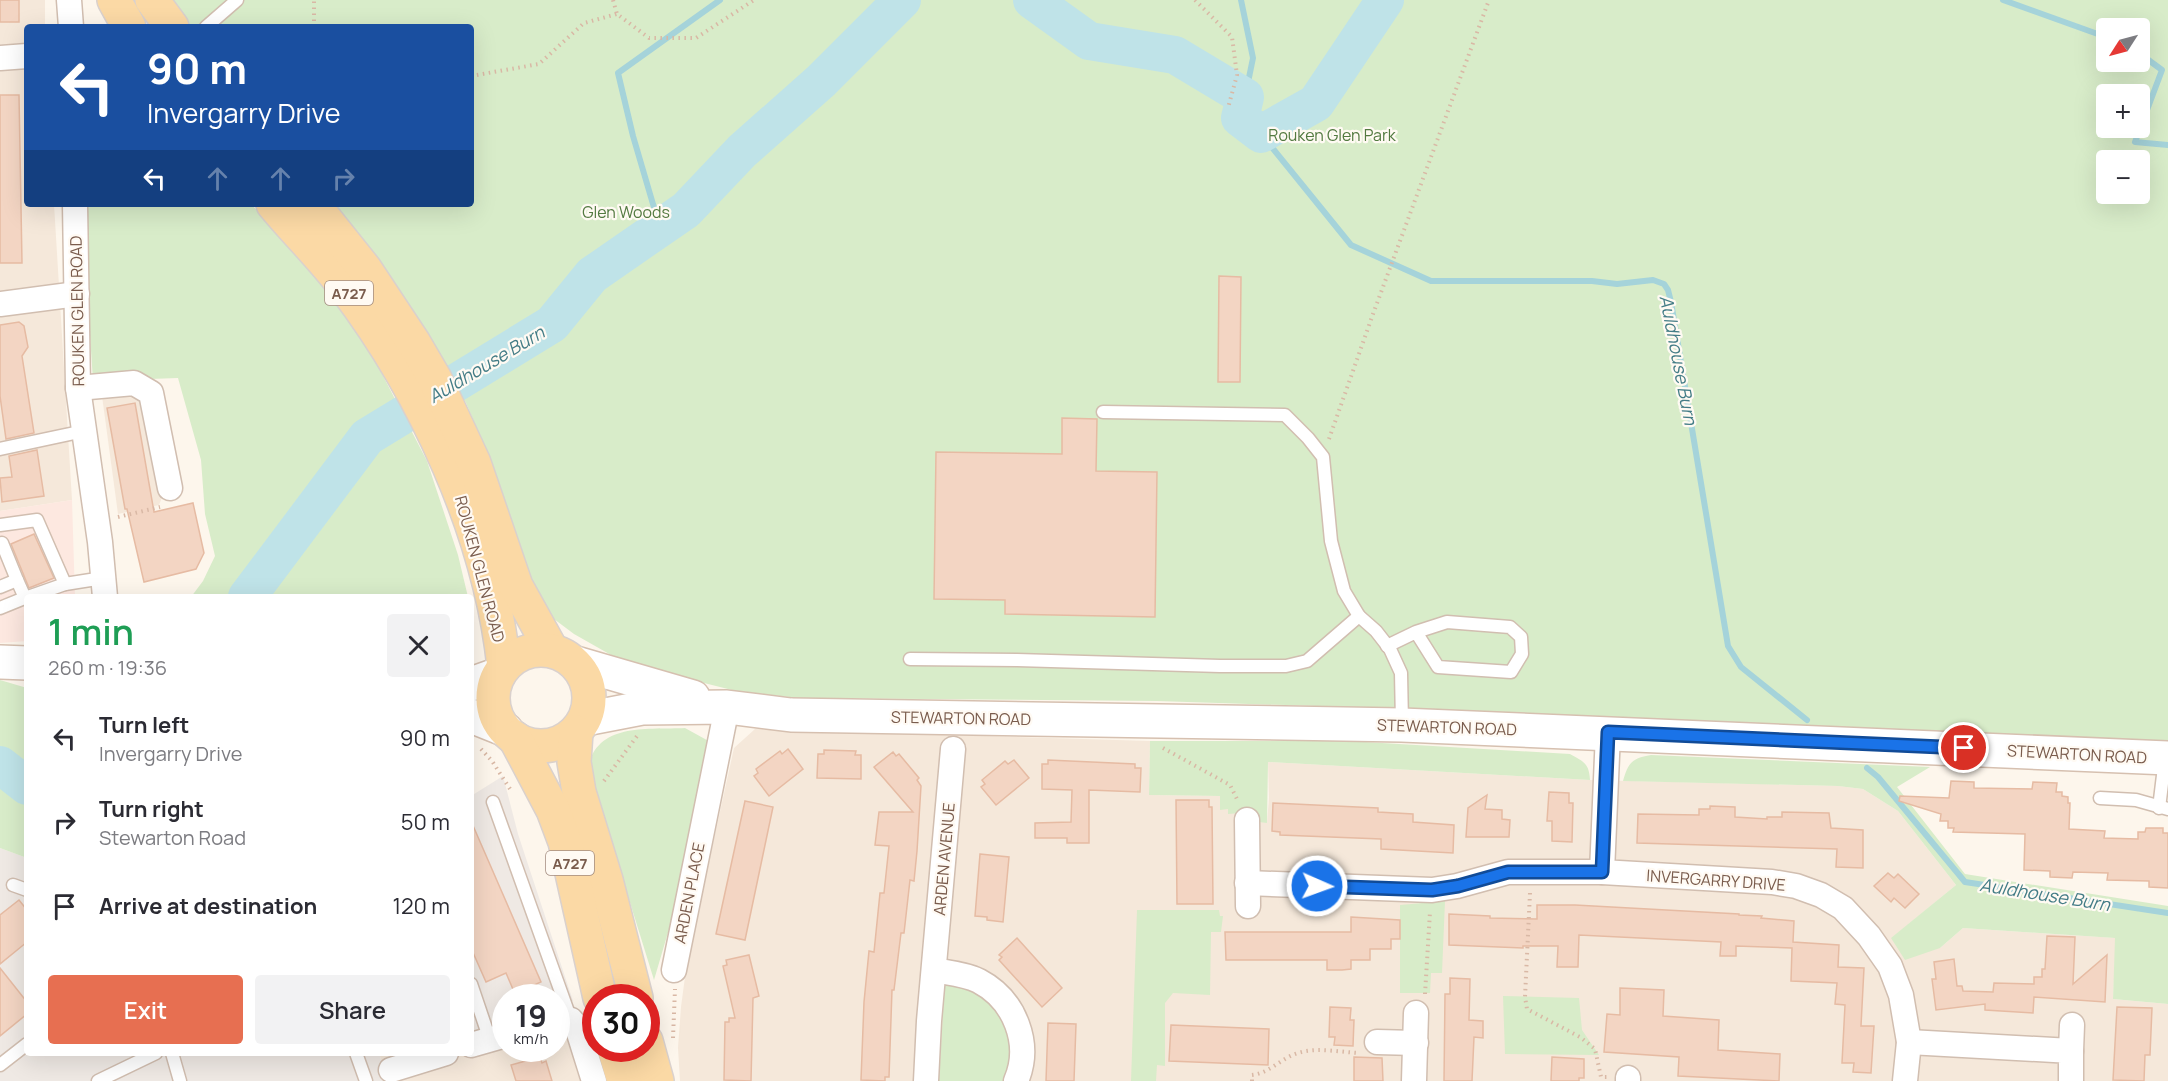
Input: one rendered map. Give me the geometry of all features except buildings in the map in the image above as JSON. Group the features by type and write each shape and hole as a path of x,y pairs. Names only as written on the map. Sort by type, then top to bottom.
{"main road":[{"path":"114,0 127,24"},
{"path":"152,0 170,24"},
{"name":"ROUKEN GLEN ROAD","path":"276,207 326,262 369,321 423,386 442,422 474,463 516,586 564,657"},
{"name":"ROUKEN GLEN ROAD","path":"315,207 365,269 414,343 423,386"},
{"name":"ROUKEN GLEN ROAD","path":"442,422 493,603 492,675"},
{"path":"474,717 525,743 540,746 563,741 580,725 589,705 589,691 585,676 564,657 532,650 517,656 492,675 494,703 498,718 510,734"},
{"name":"STEWARTON ROAD","path":"564,657 727,707"},
{"path":"0,662 24,663"},
{"name":"STEWARTON ROAD","path":"580,725 642,708 727,707 791,715 1402,725 1608,732 2166,758"},
{"name":"A727","path":"580,725 574,762 579,792 606,880 632,984"},
{"name":"A727","path":"510,734 553,810 565,842 597,984"},
{"path":"618,1062 624,1081"},
{"path":"657,1081 658,1062"}],"street":[{"path":"69,0 71,24"},
{"path":"0,58 24,56"},
{"name":"ROUKEN GLEN ROAD","path":"75,207 78,388 104,587"},
{"path":"0,304 77,294"},
{"path":"78,388 134,383 151,393 170,488"},
{"name":"ARDEN PLACE","path":"674,970 727,707"},
{"path":"1602,872 1608,732"},
{"name":"ARDEN AVENUE","path":"926,1081 953,749"},
{"name":"INVERGARRY DRIVE","path":"1247,820 1248,895 1432,890 1458,886 1493,875 1531,871 1602,872 1772,882 1796,886 1821,895 1843,908 1869,936 1890,966 1901,995 1909,1042 1905,1081"},
{"path":"934,970 966,976 980,982 1005,1003 1020,1030 1023,1045 1023,1058 1016,1081"},
{"path":"1414,1081 1416,1012"},
{"path":"570,1024 577,1027 581,1035 594,1081"},
{"path":"2071,1081 2072,1025"},
{"path":"1377,1042 1416,1043"},
{"path":"1909,1042 2071,1051"},
{"path":"391,1070 436,1056"}],"lane":[{"path":"209,24 237,0"},
{"path":"1103,412 1286,415 1308,438 1323,457 1331,541 1344,591 1359,616 1376,631 1387,646 1401,673 1402,725"},
{"path":"0,448 84,431"},
{"path":"0,525 37,520 65,584"},
{"path":"0,544 2,543 5,567 17,580 25,594"},
{"path":"0,587 17,580"},
{"path":"36,594 65,584 104,587"},
{"path":"0,608 24,598"},
{"path":"910,659 1286,666 1307,661 1359,616"},
{"path":"1387,646 1416,632 1447,622 1510,627 1521,637 1522,654 1511,672 1438,668 1416,632"},
{"path":"2100,798 2136,800 2163,809 2166,758"},
{"path":"493,802 552,984"},
{"path":"13,885 24,889"},
{"path":"474,993 489,1040"},
{"path":"0,1065 24,1046"},
{"path":"98,1081 149,1056"},
{"path":"173,1056 180,1081"},
{"path":"357,1056 366,1081"},
{"path":"123,1068 126,1081"}],"path":[{"path":"314,0 314,24"},
{"path":"613,0 617,14 649,38 696,38 754,0"},
{"path":"1195,0 1232,37 1237,75 1228,108"},
{"path":"1323,457 1373,314 1489,0"},
{"path":"474,75 539,64 584,23 617,14"},
{"path":"96,522 163,506 170,488"},
{"path":"1158,720 1162,747 1230,785 1247,820"},
{"path":"1531,871 1525,997 1527,1009 1580,1037 1595,1049 1601,1077 1628,1079"},
{"path":"1416,1012 1416,997 1424,997 1432,890"},
{"path":"660,1043 676,1003 674,970"},
{"path":"1252,1081 1252,1075 1261,1074 1296,1053 1316,1050 1373,1054 1377,1042"}],"shaded area":[{"path":"0,0 45,0 45,24 24,24 24,207 54,207 72,500 0,511"},
{"path":"136,395 149,403 166,487 159,505 118,514 102,396"},
{"path":"72,500 75,594 24,594 24,641 0,643 0,511"},
{"path":"755,729 1150,741 1149,795 1220,796 1228,813 1252,812 1267,823 1268,762 1590,780 1838,786 1863,789 1898,811 1956,885 1892,938 1940,948 1963,928 2116,938 2113,999 2168,1004 2168,1081 680,1081 678,1048 687,962 734,748"},
{"path":"503,776 518,834 567,984 492,984 492,1025 474,1030 474,794"},
{"path":"0,848 24,857 24,1056 380,1056 387,1081 0,1081"},
{"path":"492,1025 492,1062 570,1062 570,1048 580,1081 387,1081 380,1056 474,1056 474,1030"}],"green space":[{"path":"152,0 2168,0 2168,743 1936,731 1576,718 1442,710 1157,701 799,698 736,691 656,671 611,655 574,634 550,616 536,596 489,456 466,403 441,358 326,207 474,207 474,24 171,24"},
{"path":"88,207 254,207 307,265 364,339 427,461 458,555 467,594 193,594 203,581 215,556 205,514 201,460 178,378 93,381 86,274"},
{"path":"0,680 24,687 24,857 0,848"},
{"path":"685,728 714,744 669,929 654,980 588,767 594,752 602,742 613,735 641,729"},
{"path":"1150,741 1348,741 1570,754 1585,764 1590,780 1268,762 1267,823 1259,822 1252,812 1228,814 1228,809 1220,810 1220,796 1149,795"},
{"path":"1651,755 1930,767 1897,787 1965,874 2168,906 2168,1004 2113,999 2115,938 1963,928 1940,948 1905,960 1891,938 1956,885 1898,811 1863,789 1838,786 1623,781 1632,762"},
{"path":"1445,901 1442,973 1431,973 1430,993 1400,993 1400,905"},
{"path":"1137,910 1219,910 1220,916 1223,916 1221,932 1211,932 1210,995 1173,993 1165,1003 1165,1066 1157,1065 1156,1081 1131,1081"},
{"path":"945,979 965,982 998,1005 1014,1043 1008,1081 939,1081"},
{"path":"1503,996 1579,998 1582,1030 1599,1055 1505,1054"}],"waterway":[{"path":"660,228 633,136 618,73 720,0"},
{"name":"Auldhouse Burn","path":"249,594 367,437 552,324 592,275 686,210 742,151 821,81 902,0"},
{"name":"Auldhouse Burn","path":"1032,0 1089,41 1175,55 1245,97 1240,118 1261,134 1316,103 1385,0"},
{"path":"1241,0 1253,58 1245,97"},
{"path":"2003,0 2096,33"},
{"path":"2150,61 2162,70 2135,142 2168,145"},
{"name":"Auldhouse Burn","path":"1261,134 1351,245 1431,281 1592,281 1617,284 1653,280 1664,284 1671,302 1728,646 1741,667 1807,720"},
{"name":"Auldhouse Burn","path":"0,765 24,784"},
{"name":"Auldhouse Burn","path":"1867,768 1878,777 1965,882 2168,913"}],"route":[{"path":"1317,886 1432,890 1458,886 1508,872 1602,872 1608,732 1964,748"}],"park label":[{"name":"Rouken Glen Park","path":"1332,135"},
{"name":"Glen Woods","path":"626,212"}]}
